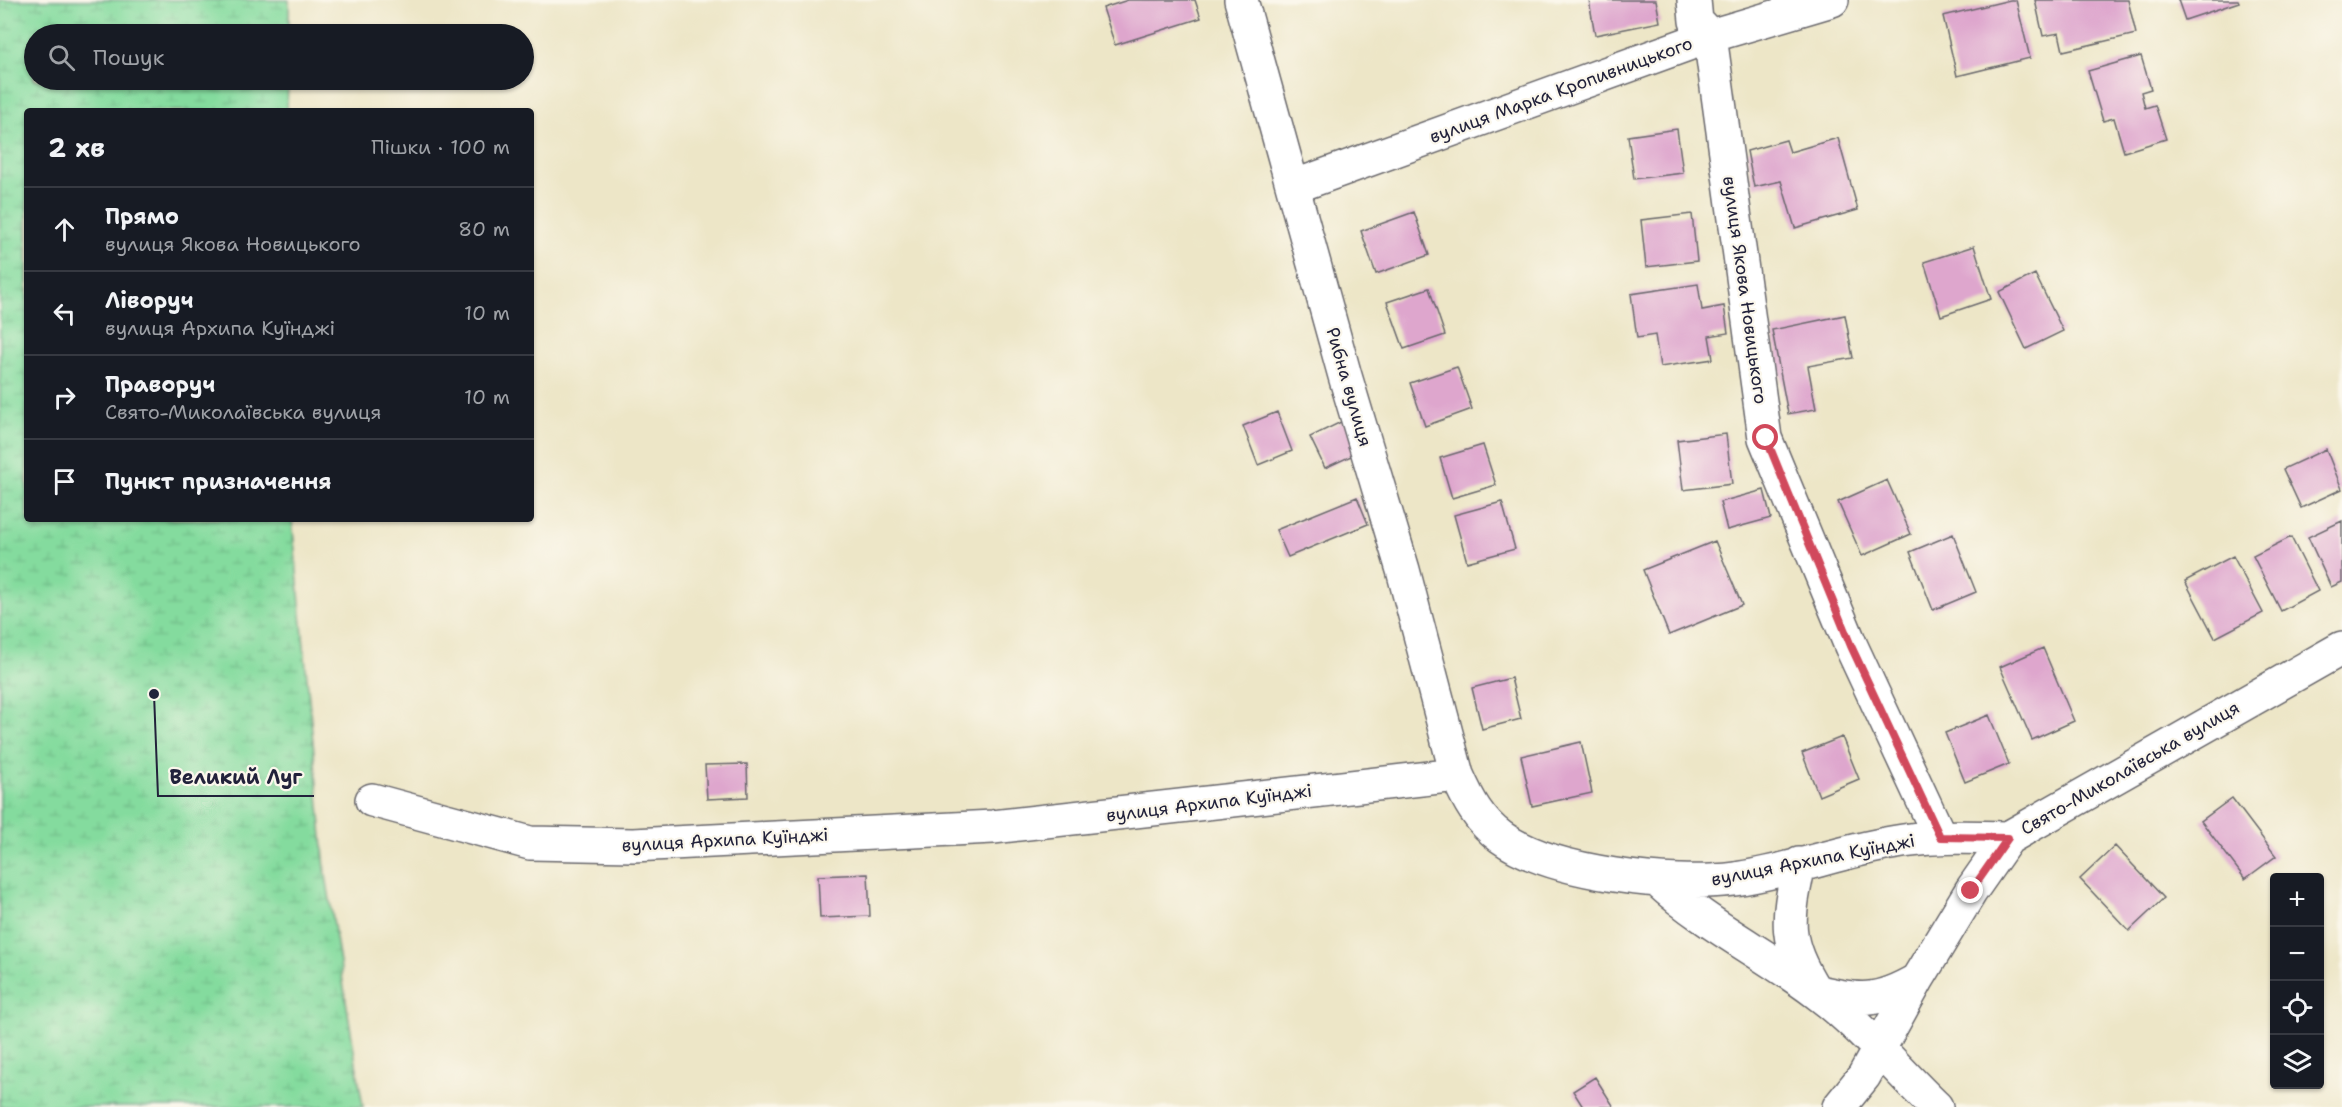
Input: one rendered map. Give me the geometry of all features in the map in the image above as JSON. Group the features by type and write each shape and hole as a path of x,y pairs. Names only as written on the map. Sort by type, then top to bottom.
{"street":[{"name":"Рибна вулиця","path":"1241,0 1345,376 1406,580 1457,775"},
{"name":"вулиця Якова Новицького","path":"1694,0 1696,21 1710,36 1766,438 1851,646 1940,837"},
{"name":"вулиця Марка Кропивницького","path":"1293,187 1710,36 1832,0"},
{"name":"Свято-Миколаївська вулиця","path":"1839,1107 1864,1076 1880,1051 1917,980 2008,838 2342,648"},
{"name":"вулиця Архипа Куїнджі","path":"372,800 530,843 633,845 993,827 1457,775 1478,815 1501,837 1520,848 1559,862 1658,881 1681,883 1728,880 1873,846 1940,837 2008,838"},
{"path":"1799,864 1789,910 1791,944 1815,991"},
{"path":"1658,881 1689,909 1815,991 1847,1016 1936,1107"},
{"path":"1815,991 1855,1000 1876,999 1887,996 1917,980"}],"green space":[{"path":"0,0 289,0 289,24 24,24 24,90 288,90 287,108 24,108 24,522 292,522 325,869 363,1107 0,1107"}],"building":[{"path":"1128,0 1195,0 1201,18 1115,45 1103,8"},
{"path":"1589,0 1656,0 1660,22 1595,35"},
{"path":"2016,0 2030,58 1957,76 1943,16"},
{"path":"2035,0 2128,0 2136,34 2063,51 2059,33 2043,36"},
{"path":"2178,0 2238,0 2239,2 2185,20"},
{"path":"2141,56 2151,89 2141,92 2145,108 2155,105 2166,139 2124,152 2114,118 2103,121 2088,71"},
{"path":"1677,129 1683,173 1634,179 1628,136"},
{"path":"1838,138 1858,210 1795,228 1781,181 1754,187 1747,151 1786,140 1790,152"},
{"path":"1414,212 1429,255 1376,274 1361,231"},
{"path":"1692,214 1697,261 1646,267 1641,220"},
{"path":"1974,246 1991,299 1941,316 1924,262"},
{"path":"2035,274 2063,331 2026,349 1999,292"},
{"path":"1698,284 1702,310 1724,306 1728,333 1709,336 1713,359 1660,367 1655,335 1637,338 1631,294"},
{"path":"1429,288 1445,335 1404,349 1387,302"},
{"path":"1845,315 1853,358 1808,366 1816,409 1788,414 1772,330"},
{"path":"1457,367 1472,409 1425,426 1410,383"},
{"path":"1277,412 1292,451 1258,465 1243,426"},
{"path":"1345,420 1360,452 1325,468 1310,437"},
{"path":"1726,434 1732,484 1683,490 1677,440"},
{"path":"1483,445 1496,485 1452,498 1440,458"},
{"path":"2326,449 2342,489 2301,508 2283,469"},
{"path":"1887,480 1911,534 1862,556 1838,502"},
{"path":"1764,490 1771,518 1727,530 1720,502"},
{"path":"1357,497 1368,524 1288,557 1276,530"},
{"path":"1502,502 1515,549 1467,562 1454,515"},
{"path":"2342,521 2342,582 2331,587 2308,537"},
{"path":"1953,534 1976,592 1933,610 1910,552"},
{"path":"2291,537 2318,591 2281,611 2253,556"},
{"path":"1715,541 1742,605 1669,635 1643,570"},
{"path":"2233,556 2263,613 2215,638 2185,581"},
{"path":"2043,648 2074,721 2032,740 2000,667"},
{"path":"1511,678 1521,719 1482,729 1472,688"},
{"path":"1989,715 2009,764 1965,782 1945,733"},
{"path":"1842,737 1859,779 1819,796 1802,753"},
{"path":"1581,742 1592,793 1532,806 1521,756"},
{"path":"747,764 748,797 707,799 705,765"},
{"path":"2232,798 2276,856 2245,879 2201,821"},
{"path":"2115,846 2164,898 2129,931 2080,879"},
{"path":"868,874 870,916 820,918 818,876"},
{"path":"1595,1077 1614,1107 1583,1107 1573,1091"}],"place":[{"name":"Великий Луг","path":"154,694"}],"route":[{"path":"1766,438 1851,646 1940,837 2008,838 1971,891"}]}
